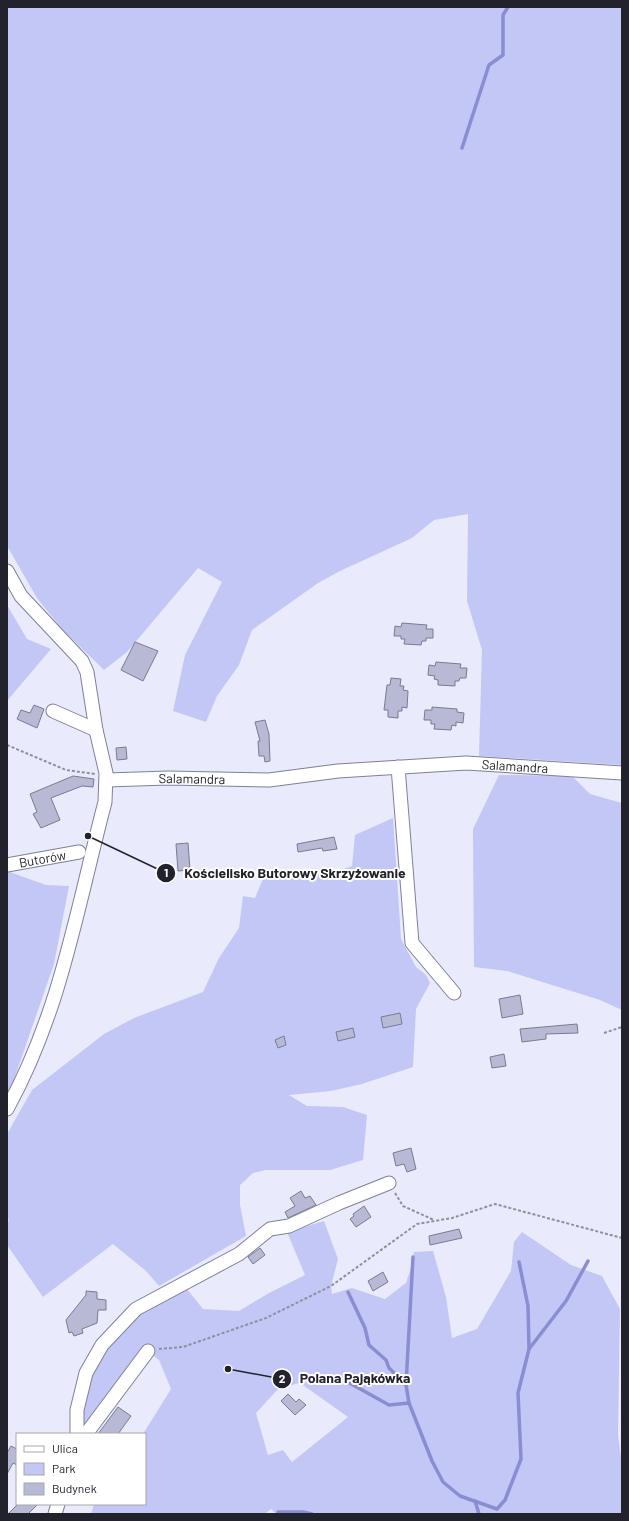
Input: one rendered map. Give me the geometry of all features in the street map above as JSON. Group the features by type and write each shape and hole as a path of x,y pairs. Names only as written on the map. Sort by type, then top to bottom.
{"street":[{"path":"7,571 21,596 82,662 87,672 96,730 107,777 105,802 84,852 70,947 50,1016 7,1110"},
{"path":"54,711 96,730"},
{"name":"Salamandra","path":"107,777 269,780 338,771 466,763 622,773"},
{"path":"398,767 412,943 454,993"},
{"name":"Butorów","path":"7,864 84,852"},
{"path":"76,1433 77,1410 86,1373 102,1345 136,1309 239,1254 270,1230 289,1226 339,1203 389,1183"},
{"path":"87,1433 148,1350"}],"path":[{"path":"7,745 66,770 97,774 107,777"},
{"path":"604,1033 622,1027"},
{"path":"389,1183 403,1206 435,1221"},
{"path":"148,1350 183,1347 266,1318 331,1286 417,1224 452,1218 495,1204 622,1238"}],"green space":[{"path":"7,7 622,7 622,765 479,756 482,650 467,601 468,514 434,520 412,538 340,571 318,583 252,630 239,665 217,696 206,722 173,711 185,655 222,582 198,568 127,652 104,670 61,628 37,598 7,546"},
{"path":"7,605 27,639 51,649 7,701"},
{"path":"499,775 572,776 590,794 622,803 622,1010 600,1000 507,971 474,967 473,829"},
{"path":"393,818 401,939 416,967 426,975 430,983 416,1009 413,1067 362,1084 331,1091 289,1095 307,1106 343,1107 367,1115 363,1160 330,1170 266,1170 253,1173 240,1185 240,1205 246,1236 159,1286 146,1271 113,1244 43,1297 7,1245 7,1223 9,1220 7,1215 7,1134 32,1090 104,1034 134,1018 203,992 219,958 239,928 243,896 255,898 265,874 330,874 352,866 355,835"},
{"path":"7,871 46,885 69,886 54,964 11,1088 7,1093"},
{"path":"324,1221 338,1259 331,1286 332,1294 352,1288 385,1299 406,1283 414,1252 433,1251 446,1297 452,1338 477,1329 511,1271 514,1242 522,1232 571,1265 602,1276 620,1309 618,1435 622,1464 622,1514 276,1514 271,1509 265,1514 91,1514 94,1505 146,1505 146,1433 144,1433 171,1389 159,1360 148,1351 81,1432 84,1396 92,1372 103,1350 139,1313 187,1289 203,1309 239,1311 269,1293 305,1275 287,1232","holes":["300,1383 348,1417 292,1462 283,1450 268,1455 256,1413 279,1388"]}],"building":[{"path":"402,623 427,625 426,629 433,629 433,638 426,638 426,641 422,641 421,645 404,644 405,639 401,639 401,636 394,636 395,626 401,627"},
{"path":"135,642 158,651 143,681 121,670"},
{"path":"436,662 461,664 460,668 467,668 466,678 460,678 459,681 455,681 455,686 438,685 438,680 434,679 435,676 428,675 429,665 435,666"},
{"path":"391,678 401,679 400,686 404,686 403,690 408,691 407,708 402,707 402,711 398,711 398,718 388,717 388,710 384,710 387,685 390,685"},
{"path":"34,705 44,709 37,728 17,719 21,710 30,713"},
{"path":"432,707 457,709 457,712 464,713 463,723 456,722 456,726 452,725 451,730 434,729 435,724 431,724 431,720 424,720 425,710 432,710"},
{"path":"265,720 269,734 270,761 265,762 264,756 259,756 258,741 260,741 255,722"},
{"path":"126,747 127,759 117,760 116,748"},
{"path":"73,776 94,779 93,787 82,786 51,798 60,820 41,828 33,814 37,812 30,794"},
{"path":"334,837 337,849 323,851 322,848 298,852 297,844"},
{"path":"188,843 190,870 178,871 176,844"},
{"path":"520,995 523,1014 502,1018 499,999"},
{"path":"400,1013 402,1024 383,1028 381,1017"},
{"path":"577,1024 578,1033 546,1034 546,1039 522,1042 520,1029"},
{"path":"353,1028 355,1037 338,1041 336,1032"},
{"path":"284,1036 286,1045 278,1048 275,1040"},
{"path":"504,1054 506,1066 492,1068 490,1057"},
{"path":"411,1148 416,1169 407,1172 404,1164 396,1166 393,1153"},
{"path":"301,1191 305,1198 310,1196 316,1205 288,1218 285,1212 295,1206 290,1198"},
{"path":"364,1206 371,1217 356,1227 350,1219 354,1216 353,1214"},
{"path":"459,1229 462,1238 430,1245 429,1236"},
{"path":"260,1248 265,1255 253,1264 248,1257"},
{"path":"383,1272 388,1282 373,1291 368,1281"},
{"path":"86,1291 97,1292 97,1299 106,1300 106,1310 98,1310 97,1323 82,1329 83,1333 74,1336 72,1332 69,1333 66,1320 86,1295"},
{"path":"288,1394 296,1402 299,1399 306,1405 295,1415 281,1401"},
{"path":"118,1407 131,1416 119,1433 99,1433"},
{"path":"11,1446 16,1448 16,1464 13,1463 7,1474 7,1453"},
{"path":"17,1505 37,1505 28,1514 8,1514"}],"waterway":[{"path":"462,148 489,65 503,55 503,15 508,7"},
{"path":"406,1385 413,1257"},
{"path":"529,1349 566,1301 588,1261"},
{"path":"348,1292 365,1328 369,1345 386,1360 389,1368 406,1385 409,1403 432,1461 443,1482 460,1496 497,1509 505,1500 521,1459 518,1393 529,1349 528,1306 519,1262"},
{"path":"330,1379 346,1381 389,1405 409,1403"},
{"path":"475,1501 479,1514"},
{"path":"278,1512 303,1512 312,1514"}],"place":[{"name":"Kościelisko Butorowy Skrzyżowanie","path":"88,836"},
{"name":"Polana Pająkówka","path":"228,1369"}]}
